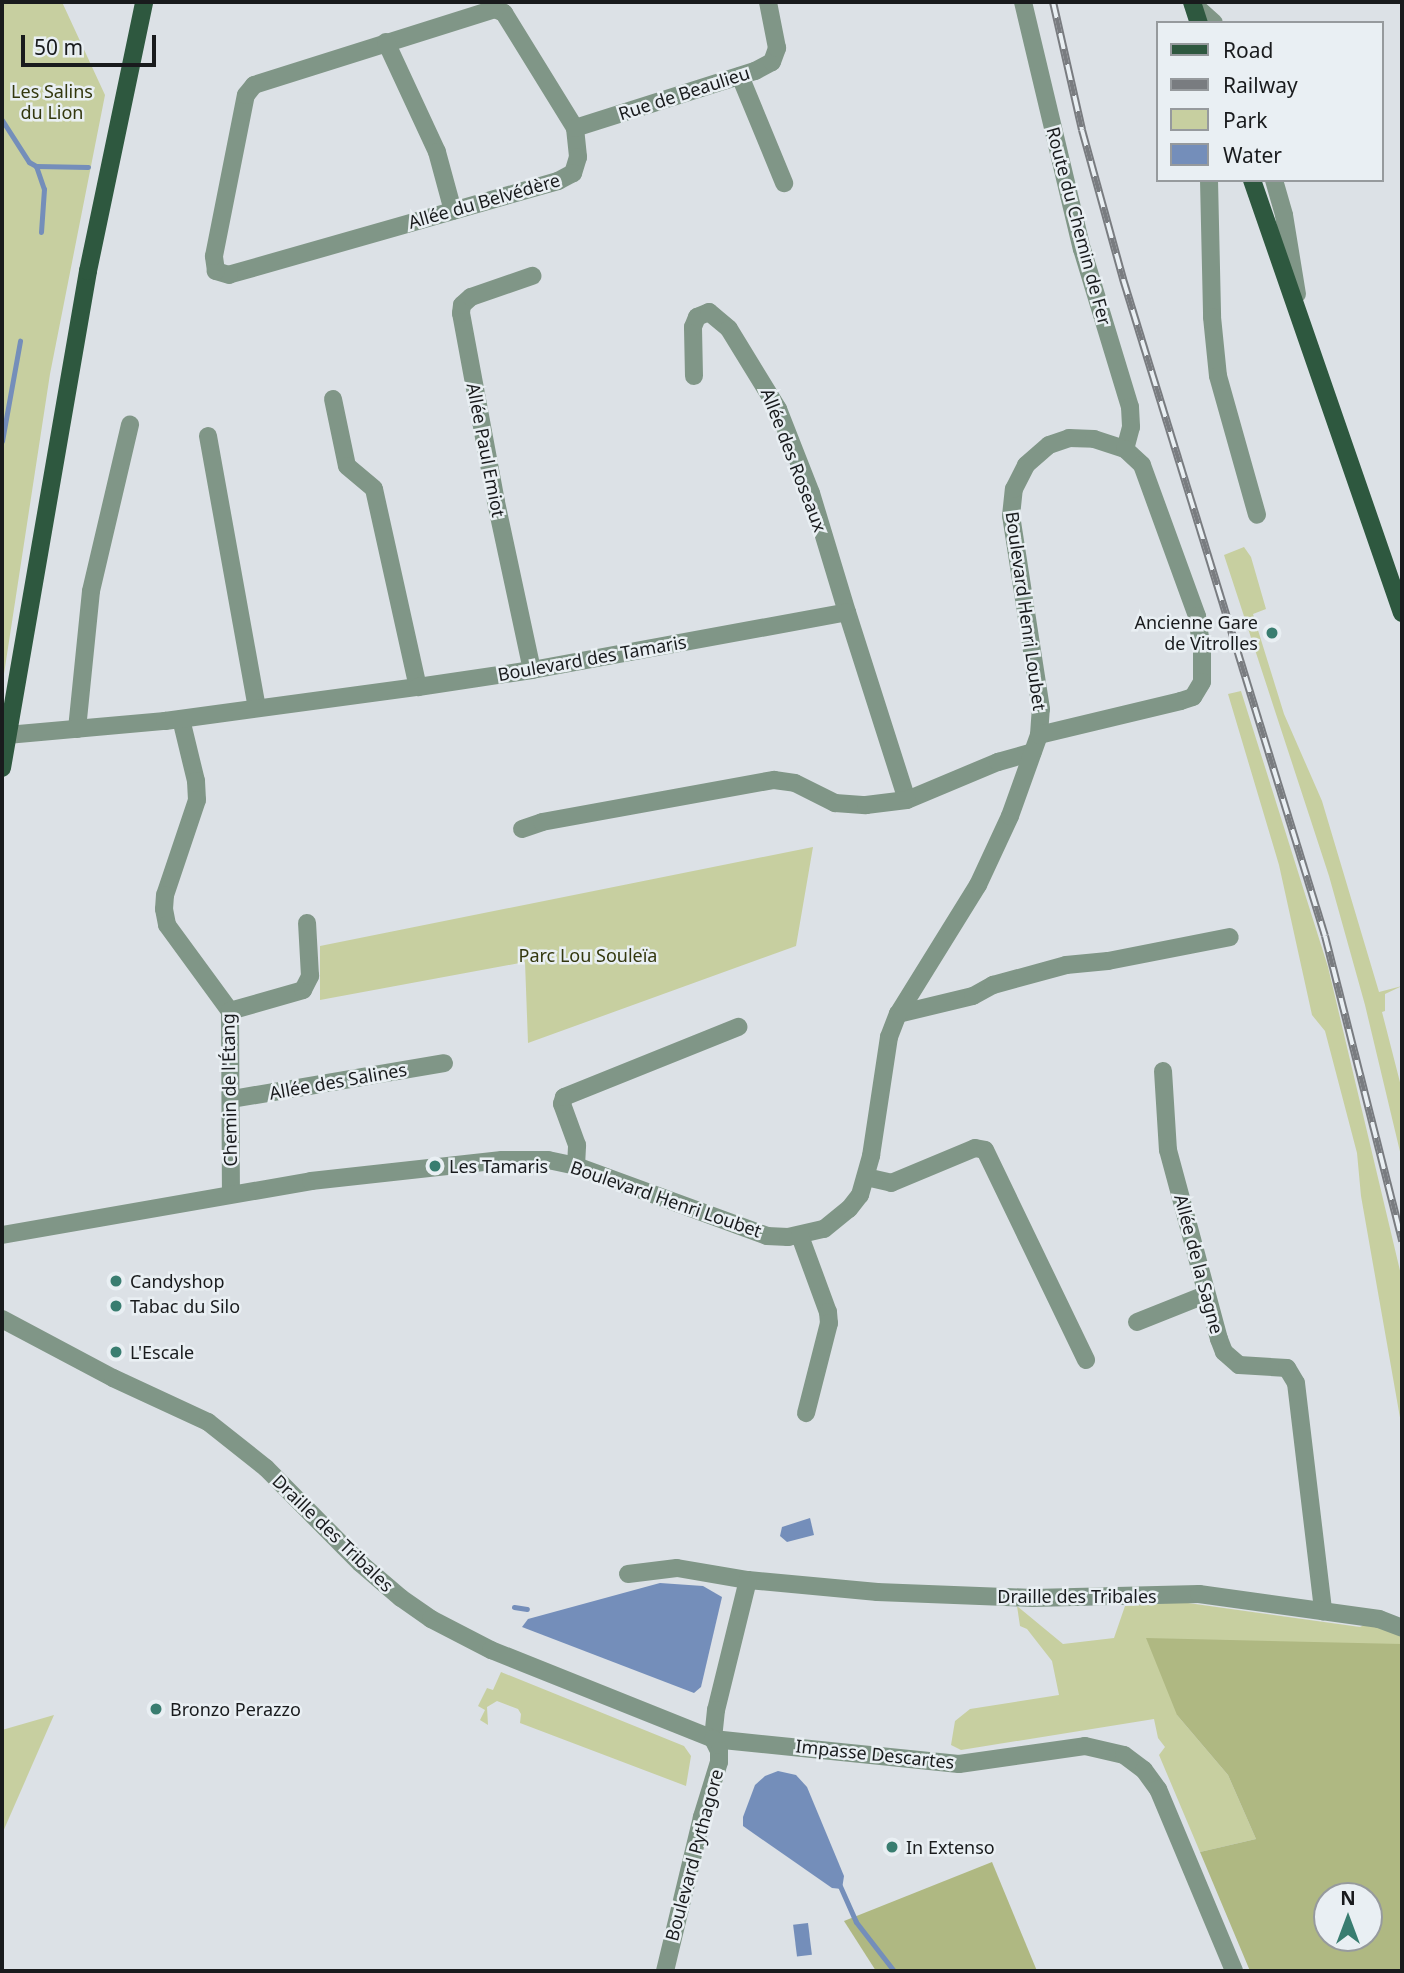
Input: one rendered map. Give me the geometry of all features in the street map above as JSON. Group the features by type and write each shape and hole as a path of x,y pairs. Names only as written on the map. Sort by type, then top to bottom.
{"main road":[{"path":"2,768 88,271 144,2"},
{"path":"1192,3 1198,21"},
{"path":"1253,182 1402,613"}],"street":[{"name":"Rue de Beaulieu","path":"575,128 768,65 776,55 768,2"},
{"name":"Route du Chemin de Fer","path":"1023,2 1082,249 1130,407 1131,428 1125,449"},
{"path":"1192,3 1212,21"},
{"name":"Allée du Belvédère","path":"499,10 504,13 575,128 578,157 573,173 565,179 229,275 221,275 216,271 214,256 249,90 261,80 386,42 499,10"},
{"path":"386,42 437,152 453,211"},
{"path":"740,76 784,184"},
{"path":"1209,182 1215,355 1225,407 1257,515"},
{"path":"1275,182 1284,215 1301,318"},
{"name":"Allée Paul Emiot","path":"532,276 471,297 462,305 461,313 496,502 532,670"},
{"name":"Allée des Roseaux","path":"694,376 693,327 697,317 709,313 729,329 778,409 811,493 847,612"},
{"path":"333,399 347,466 374,489 418,687"},
{"path":"77,729 91,592 130,425"},
{"path":"208,436 257,708"},
{"name":"Boulevard Henri Loubet","path":"2,1235 231,1194 384,1171 502,1160 548,1160 576,1166 767,1236 800,1236 824,1229 839,1219 860,1195 866,1177 889,1037 898,1014 978,885 1010,816 1039,735 1041,709 1010,516 1014,489 1032,457 1058,441 1081,437 1125,449"},
{"path":"1039,735 1181,701 1199,690 1203,666 1201,635 1191,595 1142,466 1125,449"},
{"name":"Boulevard des Tamaris","path":"7,735 181,719 418,687 532,670 847,612"},
{"path":"847,612 907,800"},
{"name":"Chemin de l'Étang","path":"181,719 196,781 197,800 166,895 165,919 230,1012 231,1194"},
{"path":"523,830 542,822 774,780 795,783 835,803 866,805 907,800 998,762 1033,752"},
{"path":"230,1012 303,990 310,976 307,923"},
{"path":"898,1014 973,996 993,985 1066,965 1108,961 1230,937"},
{"path":"576,1166 577,1145 562,1104 564,1097 738,1027"},
{"name":"Allée des Salines","path":"232,1098 443,1063"},
{"name":"Allée de la Sagne","path":"1163,1071 1168,1150 1219,1339 1231,1359 1248,1367 1268,1364 1287,1368 1296,1383 1323,1611"},
{"path":"866,1177 891,1183 975,1148 985,1150 1086,1360"},
{"path":"800,1236 828,1312 827,1335 806,1413"},
{"path":"1137,1322 1205,1295"},
{"name":"Draille des Tribales","path":"2,1319 113,1378 208,1422 267,1468 360,1563 431,1619 491,1650 713,1739"},
{"name":"Draille des Tribales","path":"628,1574 677,1568 748,1580 877,1591 1032,1598 1199,1594 1379,1619 1402,1628"},
{"name":"Boulevard Pythagore","path":"665,1971 703,1810 719,1762 719,1751 713,1739 716,1710 748,1580"},
{"name":"Impasse Descartes","path":"713,1739 959,1764 1085,1746 1124,1755 1144,1770 1158,1789 1234,1971"}],"green space":[{"name":"Les Salins du Lion","path":"2,2 62,2 105,95 50,374 2,687"},
{"path":"1244,547 1251,557 1266,609 1253,614 1284,714 1322,801 1379,992 1402,986 1385,994 1385,1011 1382,1012 1402,1090 1402,1160 1365,1005 1329,876 1224,555"},
{"path":"1241,691 1328,967 1402,1279 1402,1429 1361,1196 1357,1153 1325,1031 1312,1015 1279,865 1228,694"},
{"name":"Parc Lou Souleïa","path":"813,847 796,946 528,1043 525,962 320,1000 320,946"},
{"path":"1181,1602 1360,1627 1368,1623 1402,1635 1402,1644 1177,1715 1228,1775 1256,1839 1200,1852 1159,1755 1165,1747 1158,1738 1154,1719 961,1750 951,1745 955,1721 970,1709 1059,1695 1052,1661 1027,1629 1020,1626 1017,1606 1063,1644 1114,1638 1125,1606"},
{"path":"1146,1638 1402,1644 1402,1971 1250,1971 1200,1852 1256,1839 1228,1775 1177,1715"},
{"path":"501,1672 684,1746 691,1756 686,1786 520,1723 521,1714 518,1709 497,1701 487,1707 488,1725 480,1720 485,1710 478,1706 487,1688 493,1690"},
{"path":"54,1715 2,1834 2,1730"},
{"path":"992,1862 1037,1971 876,1971 844,1921"}],"water":[{"path":"810,1518 814,1535 787,1542 780,1536 782,1527"},
{"path":"660,1583 703,1586 722,1597 701,1687 694,1693 522,1627 528,1619"},
{"path":"778,1771 796,1775 807,1787 844,1876 842,1889 832,1888 743,1826 743,1817 755,1785 765,1776"},
{"path":"808,1923 812,1955 797,1957 793,1925"}],"waterway":[{"path":"2,120 29,162 36,166 88,167"},
{"path":"36,166 44,189 41,232"},
{"path":"2,441 20,341"},
{"path":"514,1607 527,1609"},
{"path":"840,1886 856,1922 894,1971"}],"railway":[{"path":"1053,2 1082,130 1123,279 1325,936 1402,1241"}],"place":[{"name":"Ancienne Gare de Vitrolles","path":"1272,633"},
{"name":"Les Tamaris","path":"435,1166"},
{"name":"Candyshop","path":"116,1281"},
{"name":"Tabac du Silo","path":"116,1306"},
{"name":"L'Escale","path":"116,1352"},
{"name":"Bronzo Perazzo","path":"156,1709"},
{"name":"In Extenso","path":"892,1847"}]}
